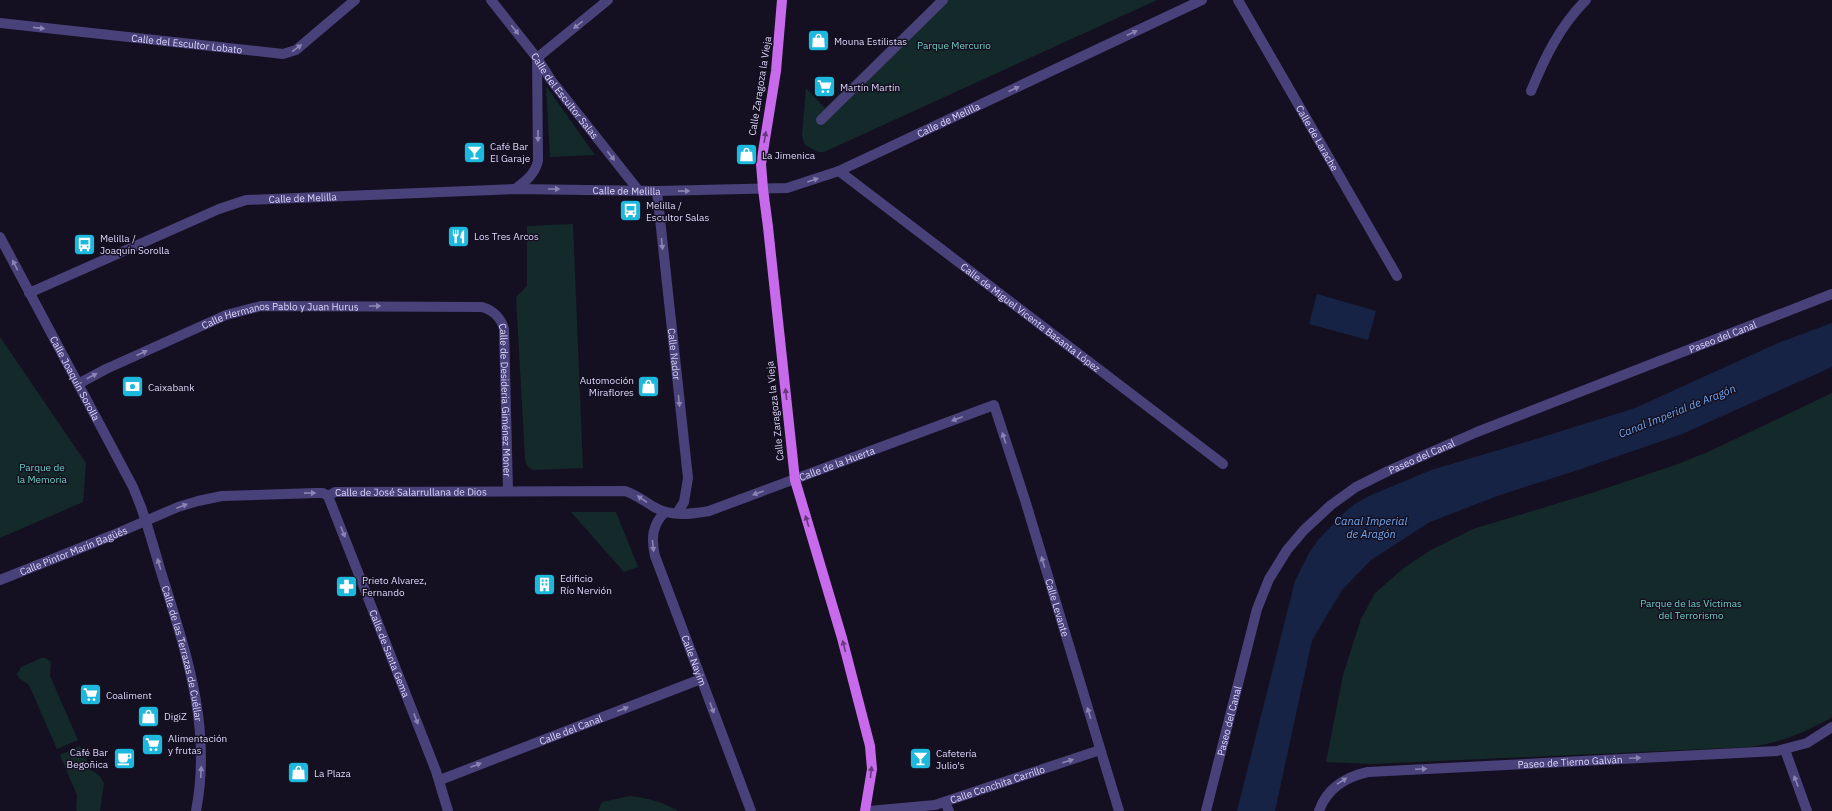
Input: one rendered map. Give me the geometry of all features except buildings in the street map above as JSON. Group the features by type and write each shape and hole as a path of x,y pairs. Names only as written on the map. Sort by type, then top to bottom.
{"main road":[{"name":"Calle Zaragoza la Vieja","path":"782,0 776,71 761,164 763,189 794,480 842,638 869,739 872,769 865,811"}],"street":[{"name":"Calle del Escultor Lobato","path":"0,23 283,54 296,50 355,0"},
{"name":"Calle del Escultor Salas","path":"491,0 537,58 551,80 639,191"},
{"path":"515,189 529,177 537,166 538,161 537,58 608,0"},
{"path":"821,120 943,0"},
{"name":"Calle de Melilla","path":"29,293 239,202 515,189 657,191 787,188 839,170 979,106 1202,0"},
{"name":"Calle de Larache","path":"1238,0 1398,276"},
{"path":"1531,91 1545,57 1557,36 1586,0"},
{"name":"Calle de Miguel Vicente Basanta López","path":"839,170 1223,464"},
{"name":"Calle Nador","path":"657,191 688,478 684,502 677,514"},
{"name":"Calle Joaquín Sorolla","path":"0,237 133,487 146,521"},
{"name":"Paseo del Canal","path":"1206,811 1257,609 1269,579 1287,550 1304,530 1332,505 1356,487 1477,432 1832,294"},
{"name":"Calle Hermanos Pablo y Juan Hurus","path":"78,384 106,369 226,315 261,306 475,306 487,308 494,312"},
{"name":"Calle de Desideria Giménez Moner","path":"494,312 503,324 504,329 508,491"},
{"name":"Calle de la Huerta","path":"677,514 709,511 994,405"},
{"name":"Calle Levante","path":"994,405 1025,500 1119,811"},
{"name":"Calle de José Salarrullana de Dios","path":"146,521 188,504 222,496 323,493 328,496 335,492 625,491 634,494 657,509 677,514"},
{"name":"Calle de Santa Gema","path":"328,496 440,780 448,811"},
{"name":"Calle Nayim","path":"666,512 655,523 653,533 653,550 751,811"},
{"name":"Calle Pintor Marín Bagüés","path":"0,580 146,521"},
{"name":"Calle de las Terrazas de Cuéllar","path":"146,521 194,681 201,740 200,785 196,811"},
{"name":"Calle del Canal","path":"440,780 701,679"},
{"name":"Paseo de Tierno Galván","path":"1319,811 1326,796 1335,786 1346,779 1368,772 1785,750 1807,743 1832,727"},
{"name":"Calle Conchita Carrillo","path":"869,811 874,809 947,806 1100,750"},
{"path":"1785,750 1807,811"}],"green space":[{"name":"Parque Mercurio","path":"936,0 1157,0 824,152 818,152 805,145 802,136 806,88 825,108"},
{"path":"546,86 595,155 550,157"},
{"path":"573,224 583,468 534,470 528,466 525,458 516,297 527,286 527,226"},
{"name":"Parque de la Memoria","path":"0,337 86,463 83,502 0,538"},
{"name":"Parque de las Víctimas del Terrorismo","path":"1832,393 1832,717 1791,737 1772,743 1751,747 1370,764 1326,762 1343,675 1361,619 1375,593 1405,567 1431,550 1473,529 1595,492 1678,464 1710,451"},
{"path":"571,512 616,512 638,567 624,572"},
{"path":"41,658 46,658 51,662 50,676 78,740 57,749 29,685 19,678 17,674 21,667"},
{"path":"80,746 91,770 99,775 104,783 100,811 76,810 77,795 60,755"},
{"path":"630,796 655,801 678,811 598,811 602,802"}],"water":[{"path":"1317,294 1376,311 1368,340 1309,324"},
{"name":"Canal Imperial de Aragón","path":"1832,323 1832,367 1682,434 1500,495 1430,522 1371,560 1342,590 1312,640 1275,811 1237,811 1295,581 1309,553 1318,540 1345,512 1369,496 1431,470 1635,408 1778,343"}],"place":[{"name":"Mouna Estilistas","path":"819,41"},
{"name":"Martín Martín","path":"824,87"},
{"name":"Café Bar El Garaje","path":"474,152"},
{"name":"La Jimenica","path":"747,155"},
{"name":"Melilla / Escultor Salas","path":"631,211"},
{"name":"Los Tres Arcos","path":"458,236"},
{"name":"Melilla / Joaquín Sorolla","path":"85,244"},
{"name":"Automoción Miraflores","path":"649,386"},
{"name":"Caixabank","path":"133,387"},
{"name":"Edificio Río Nervión","path":"545,584"},
{"name":"Prieto Alvarez, Fernando","path":"346,586"},
{"name":"Coaliment","path":"90,695"},
{"name":"DigiZ","path":"148,716"},
{"name":"Alimentación y frutas","path":"152,744"},
{"name":"Café Bar Begoñica","path":"124,758"},
{"name":"Cafetería Julio's","path":"920,759"},
{"name":"La Plaza","path":"299,773"}]}
